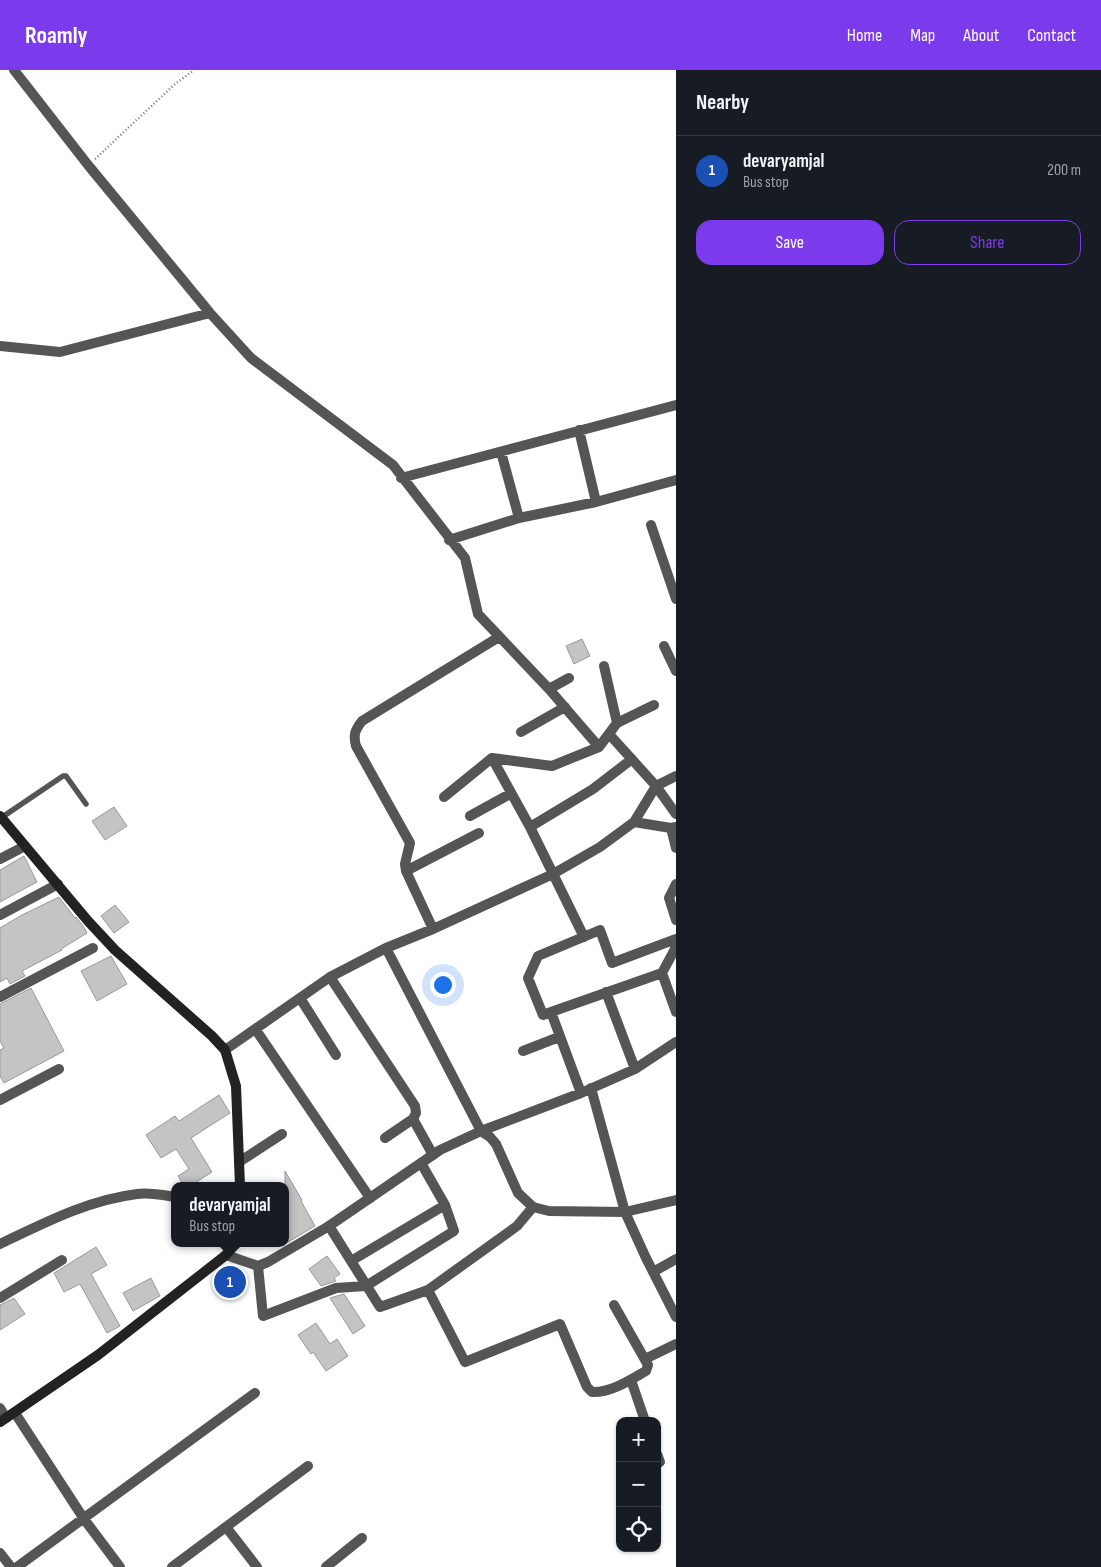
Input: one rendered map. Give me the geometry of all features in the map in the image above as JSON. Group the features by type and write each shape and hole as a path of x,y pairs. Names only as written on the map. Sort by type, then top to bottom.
{"main road":[{"path":"1,817 88,921 115,950 212,1036 225,1050 236,1086 240,1182"},
{"path":"7,1418 98,1355 226,1255 232,1247"}],"street":[{"path":"14,70 88,165 210,313 251,358 393,465 401,478 465,558 478,614 549,689 599,747"},
{"path":"0,346 60,352 210,313"},
{"path":"401,478 676,405"},
{"path":"579,430 596,502"},
{"path":"501,452 519,518"},
{"path":"449,540 519,518 596,502 676,480"},
{"path":"651,526 676,599"},
{"path":"433,930 406,870 405,864 410,843 356,746 354,737 356,728 362,721 499,637"},
{"path":"664,646 676,671"},
{"path":"604,666 616,724"},
{"path":"549,689 569,678"},
{"path":"444,797 492,758 552,766 599,747 616,724 654,705"},
{"path":"520,732 565,707"},
{"path":"609,734 656,786 676,814"},
{"path":"492,758 510,794 530,827 584,937"},
{"path":"530,827 579,798 632,759"},
{"path":"225,1050 330,977 386,948 433,930 553,874 600,847 634,822 656,786 676,776"},
{"path":"470,816 510,794"},
{"path":"634,822 673,828 676,848"},
{"path":"406,870 479,833"},
{"path":"0,859 25,846"},
{"path":"0,915 58,884"},
{"path":"676,884 669,898 676,920"},
{"path":"676,939 612,963 600,930 538,956 528,978 543,1015 662,973 676,947"},
{"path":"0,997 93,948"},
{"path":"386,948 481,1131 496,1144 518,1194 534,1207 549,1211 625,1212 676,1200"},
{"path":"662,973 676,1012"},
{"path":"330,977 415,1106 416,1113 413,1119 385,1138"},
{"path":"606,992 635,1069"},
{"path":"300,998 336,1055"},
{"path":"551,1012 559,1037 586,1090 625,1212 676,1318"},
{"path":"256,1030 370,1198"},
{"path":"523,1051 559,1037"},
{"path":"226,1255 258,1266 268,1262 328,1226 433,1155 471,1134 635,1069 676,1042"},
{"path":"0,1100 59,1069"},
{"path":"413,1119 433,1155"},
{"path":"239,1162 282,1134"},
{"path":"258,1266 263,1316 336,1288 366,1286 454,1231 445,1205 421,1163"},
{"path":"0,1244 68,1212 112,1199 138,1194 171,1197"},
{"path":"351,1261 445,1205"},
{"path":"328,1226 380,1307 428,1290 517,1226 534,1207"},
{"path":"653,1272 676,1259"},
{"path":"0,1298 62,1260"},
{"path":"428,1290 465,1362 560,1324 587,1387 592,1392 598,1392 631,1380 646,1371 648,1365 614,1305"},
{"path":"645,1359 676,1344"},
{"path":"631,1380 644,1417"},
{"path":"17,1567 255,1393"},
{"path":"0,1408 120,1567"},
{"path":"172,1567 308,1466"},
{"path":"226,1527 257,1567"},
{"path":"326,1567 362,1538"},
{"path":"0,1553 10,1567"}],"lane":[{"path":"1,817 63,776 66,776 86,804"}],"path":[{"path":"88,165 175,84 194,70"}],"building":[{"path":"582,639 590,656 574,664 566,646"},
{"path":"114,807 127,826 105,840 92,821"},
{"path":"24,856 37,882 0,902 0,870"},
{"path":"59,897 87,933 62,950 22,971 25,976 10,984 7,978 0,982 0,928"},
{"path":"115,905 129,922 114,933 101,916"},
{"path":"111,956 127,984 97,1001 81,971"},
{"path":"31,988 64,1051 4,1083 0,1076 0,1050 4,1048 0,1041 0,1004"},
{"path":"219,1095 230,1113 191,1138 212,1172 196,1182 182,1182 178,1176 189,1169 176,1149 161,1158 146,1135 175,1116 179,1121"},
{"path":"285,1171 315,1226 289,1242 289,1182 285,1182"},
{"path":"96,1247 107,1265 91,1274 120,1326 107,1333 80,1284 64,1292 54,1273"},
{"path":"327,1256 340,1274 334,1278 336,1281 321,1286 309,1269"},
{"path":"151,1278 160,1296 133,1311 123,1293"},
{"path":"344,1294 365,1326 353,1334 330,1298"},
{"path":"14,1298 25,1314 0,1330 0,1305"},
{"path":"316,1323 330,1344 337,1339 348,1356 326,1371 298,1335"}],"place":[{"name":"devaryamjal","path":"230,1282"}]}
